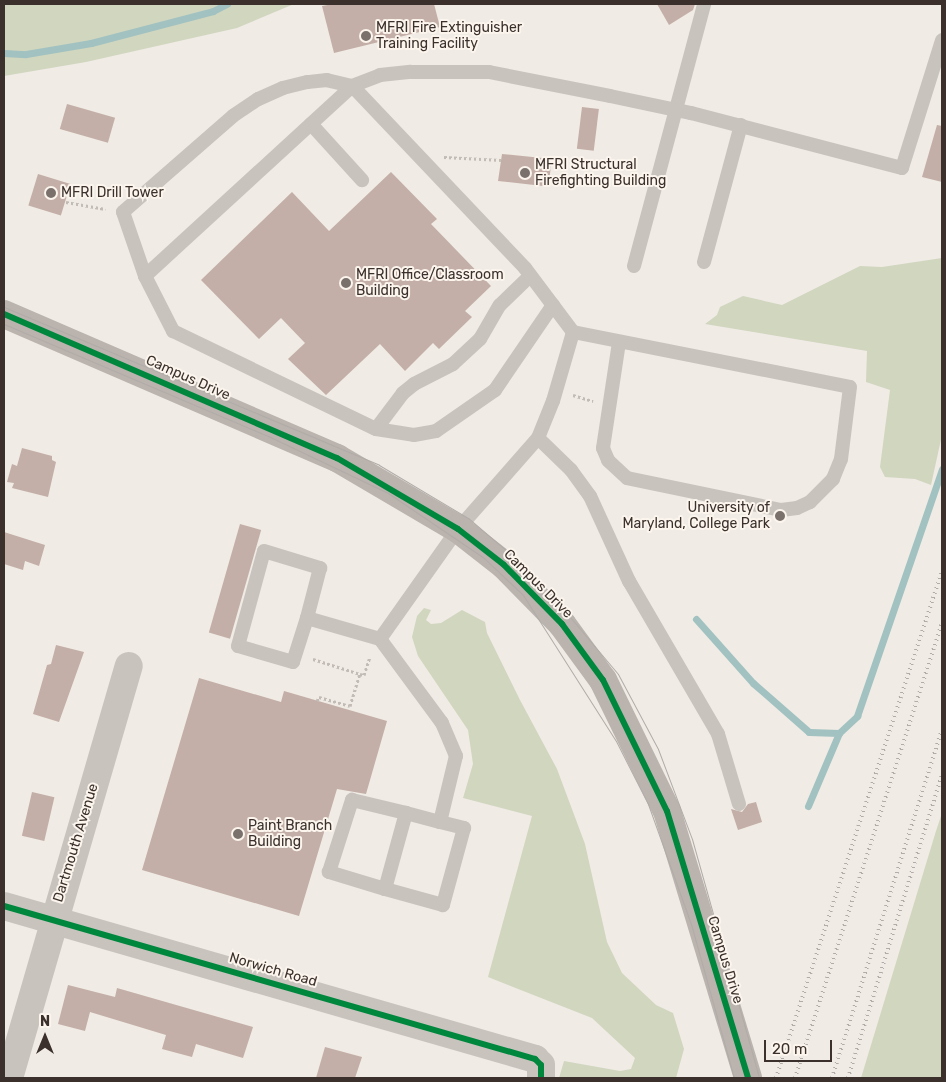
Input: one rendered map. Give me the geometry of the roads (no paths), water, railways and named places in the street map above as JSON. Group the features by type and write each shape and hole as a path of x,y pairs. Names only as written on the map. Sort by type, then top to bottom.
{"main road":[{"name":"Campus Drive","path":"4,314 337,458 458,529 504,565 562,624 603,680 666,811 748,1078"}],"street":[{"name":"Dartmouth Avenue","path":"9,1078 53,920 129,666"},
{"name":"Norwich Road","path":"4,906 538,1068"}],"lane":[{"path":"634,266 674,110 704,4"},
{"path":"145,276 352,86 380,75 468,70 674,110 740,125 902,168 942,40"},
{"path":"553,305 495,390 436,431 414,434 376,429 174,331 145,276 123,212 233,116 283,88 327,80 352,86 530,276 553,305 573,332 850,387 841,459 832,478 810,502 797,508 780,510 627,478 608,460 603,448 619,342"},
{"path":"311,124 362,180"},
{"path":"704,262 740,125"},
{"path":"376,429 403,393 414,384 453,364 480,338 500,305 530,276"},
{"path":"380,639 458,529 538,438 553,401 573,332"},
{"path":"538,438 571,470 590,496 630,581 718,734 739,804"},
{"path":"264,551 320,568 308,618 293,662 238,646 264,551"},
{"path":"308,618 380,639 442,722 456,756 440,822"},
{"path":"352,800 406,813 464,828 443,905 330,872 352,800"},
{"path":"385,889 406,813"}],"waterway":[{"path":"4,53 26,54 91,43 213,11 227,4"},
{"path":"696,619 753,683 809,732 839,733 857,716 942,469"},
{"path":"808,806 839,733"}],"tram line":[{"path":"4,307 379,465 468,518 533,573 618,674 658,749 692,839 759,1078"},
{"path":"4,324 268,436 388,493 484,558 523,595 616,741 648,804 691,924 734,1078"}],"railway":[{"path":"776,1078 942,571"},
{"path":"795,1078 942,622"},
{"path":"832,1078 942,730"},
{"path":"848,1078 942,775"}],"place":[{"name":"MFRI Fire Extinguisher Training Facility","path":"366,36"},
{"name":"MFRI Structural Firefighting Building","path":"525,173"},
{"name":"MFRI Drill Tower","path":"51,193"},
{"name":"MFRI Office/Classroom Building","path":"346,283"},
{"name":"University of Maryland, College Park","path":"780,516"},
{"name":"Paint Branch Building","path":"238,834"}]}
